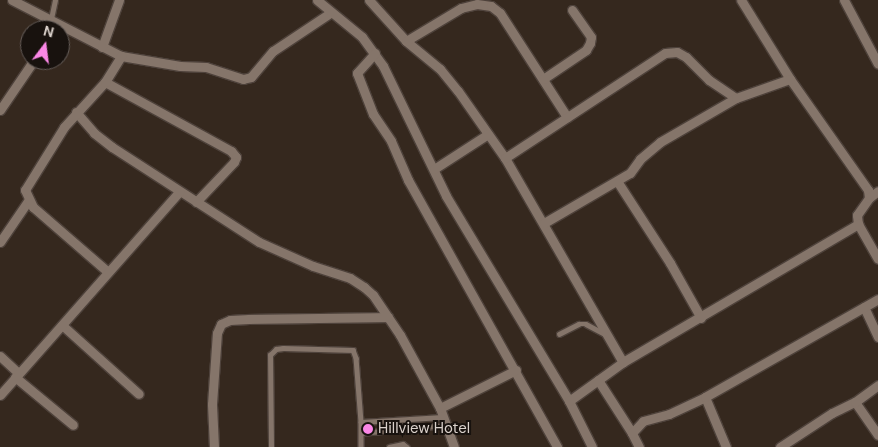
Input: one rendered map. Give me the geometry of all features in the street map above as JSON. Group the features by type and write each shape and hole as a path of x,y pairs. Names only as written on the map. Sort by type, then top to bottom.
{"street":[{"path":"12,0 46,20"},
{"path":"102,47 119,0"},
{"path":"317,0 330,13 362,37 383,66 446,196 569,401 592,447"},
{"path":"369,0 406,41 440,69 458,91 505,158 623,362"},
{"path":"742,0 790,79 831,139 861,178 868,190 869,198"},
{"path":"844,0 875,50 878,64"},
{"path":"406,41 461,8 477,4 491,6 500,13 567,118"},
{"path":"543,80 586,50 590,43 591,36 572,10"},
{"path":"70,32 121,56 180,66 206,67 243,79 251,77 273,51 330,13"},
{"path":"505,158 665,53 677,52 686,57 709,80 736,98"},
{"path":"375,53 358,73 358,80 367,94 377,123 391,141 408,180 558,447"},
{"path":"108,272 33,208 25,190 76,112 106,82 121,56"},
{"path":"366,64 383,66"},
{"path":"0,110 27,70"},
{"path":"544,223 630,173 640,159 660,142 736,98 790,79"},
{"path":"106,82 231,151 236,157 234,162 196,202"},
{"path":"76,112 94,133 112,147 259,242 313,266 350,278 373,295 388,317 442,417 454,447"},
{"path":"434,169 488,134"},
{"path":"617,181 670,263 701,318"},
{"path":"878,191 869,198 857,215 858,224 878,259"},
{"path":"0,395 179,192"},
{"path":"0,242 28,200"},
{"path":"569,401 623,362 701,318 858,224"},
{"path":"632,432 642,421 669,414 705,397 878,299"},
{"path":"864,307 878,337"},
{"path":"214,447 212,404 217,332 221,324 230,320 249,319 388,317"},
{"path":"62,325 139,394"},
{"path":"0,356 17,375 73,425"},
{"path":"442,417 516,370"},
{"path":"598,380 632,432 639,447"},
{"path":"780,447 832,413 855,402 878,385"},
{"path":"705,397 726,447"},
{"path":"855,402 878,435"}],"lane":[{"path":"53,20 55,0"},
{"path":"559,334 579,324 586,324 608,335"},
{"path":"271,447 270,355 276,349 353,350 356,358 362,422 361,447"},
{"path":"362,422 442,417"},
{"path":"361,433 442,417"},
{"path":"389,447 403,444 407,447"}],"place":[{"name":"Hillview Hotel","path":"368,429"}]}
